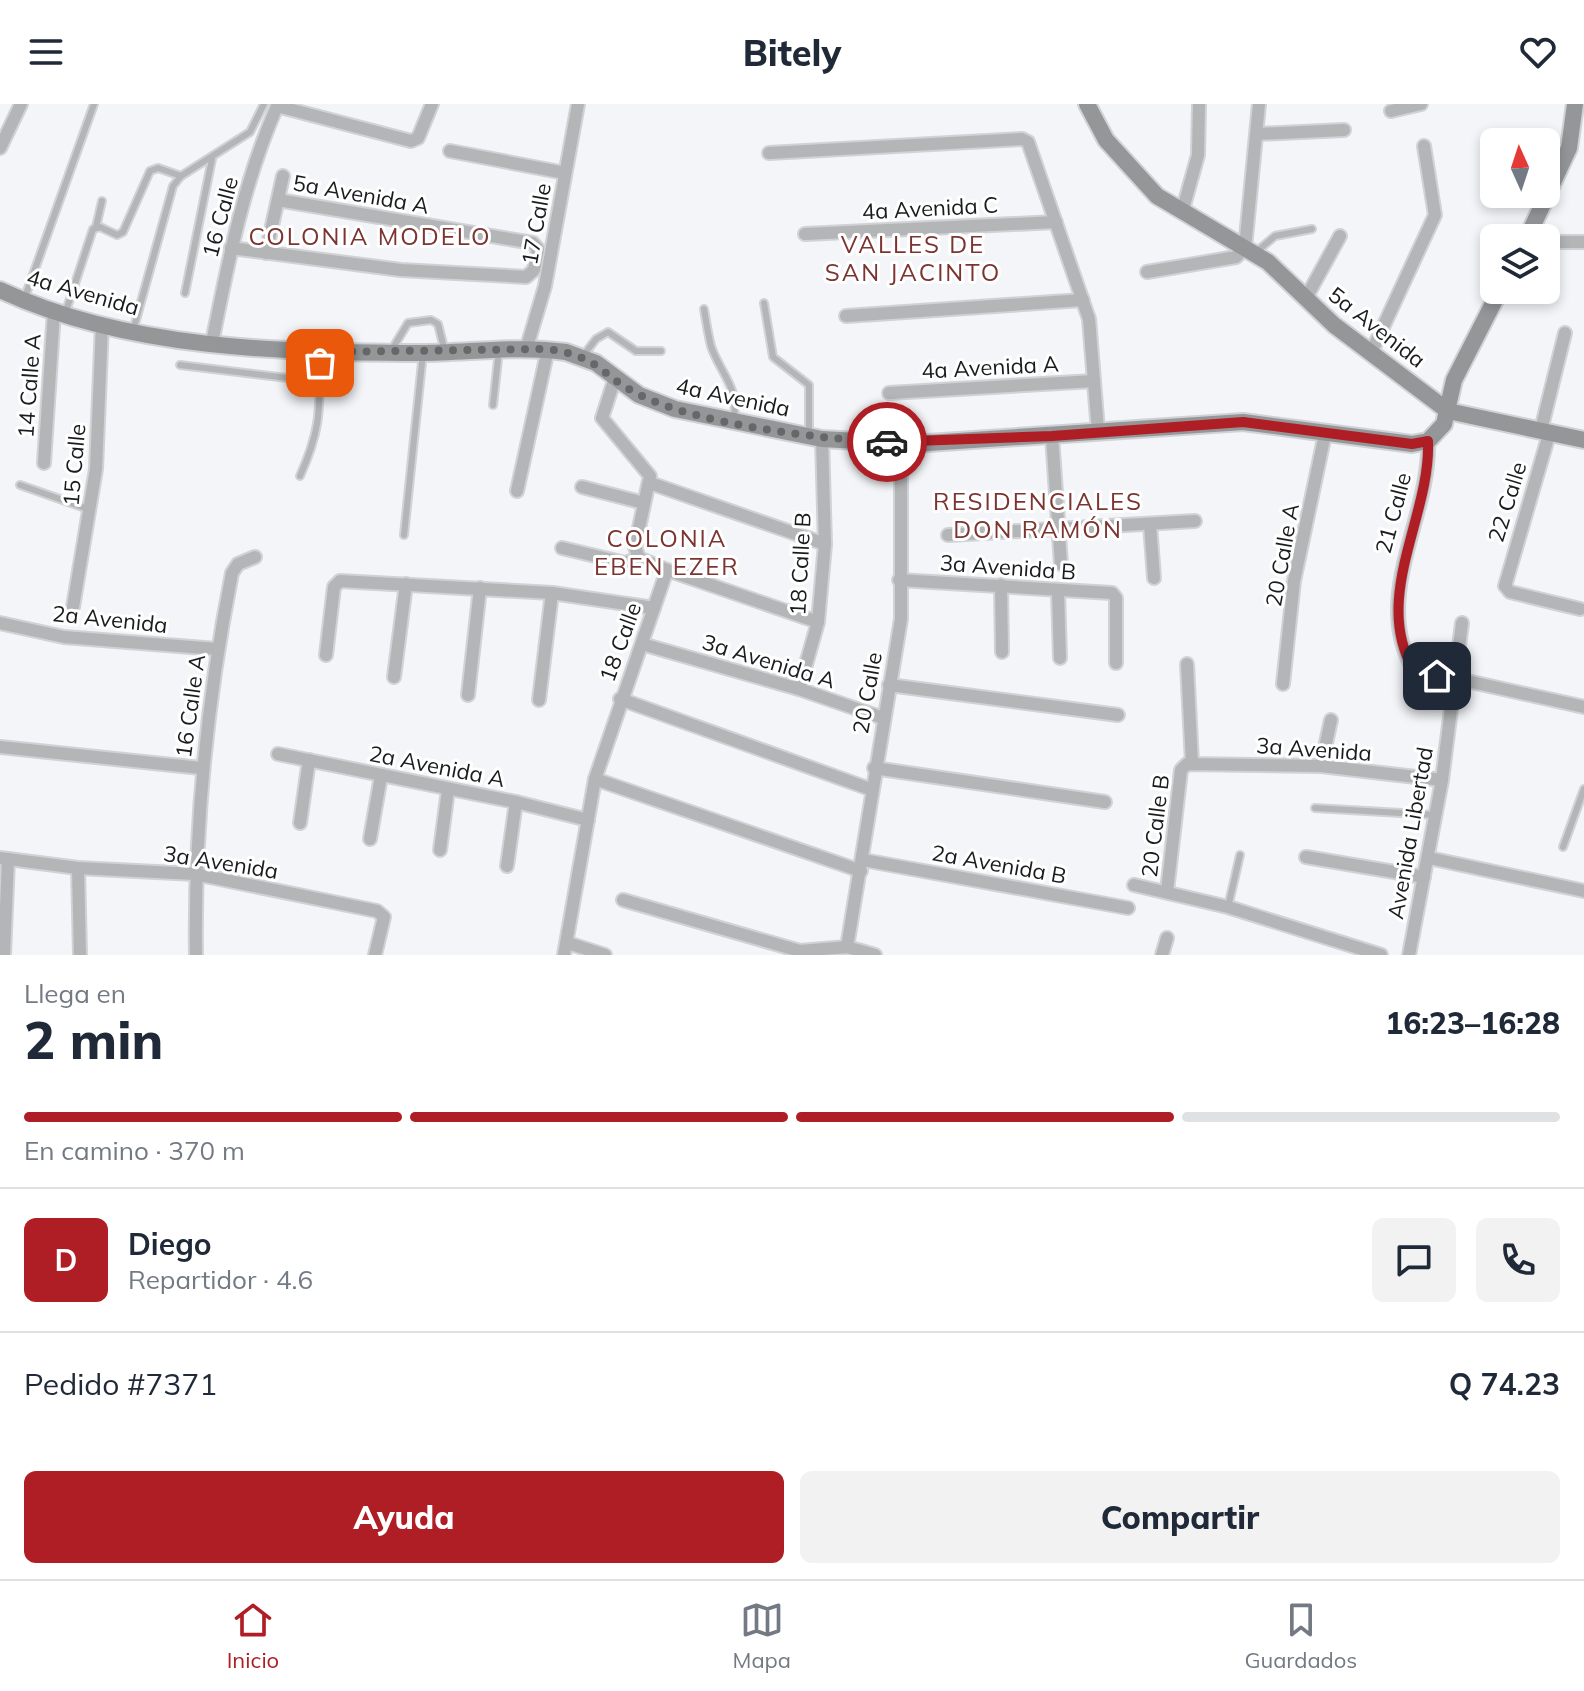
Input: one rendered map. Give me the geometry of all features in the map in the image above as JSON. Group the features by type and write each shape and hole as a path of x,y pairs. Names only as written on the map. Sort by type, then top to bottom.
{"street":[{"path":"0,148 3,131 21,104"},
{"path":"273,105 415,140 432,104"},
{"name":"17 Calle","path":"526,350 545,286 578,104"},
{"name":"5a Avenida","path":"1087,104 1106,140 1157,196 1250,250 1334,325 1448,411 1584,440"},
{"path":"1183,209 1198,155 1199,104"},
{"path":"1147,272 1236,257 1250,250 1259,104"},
{"path":"1391,111 1421,104"},
{"path":"1534,224 1576,146 1575,104"},
{"name":"16 Calle","path":"212,343 231,248 273,105"},
{"path":"1257,134 1344,130"},
{"path":"769,153 1022,139 1028,142 1083,300 1093,341 1098,431"},
{"path":"1372,351 1435,215 1424,146"},
{"path":"450,151 565,173"},
{"path":"231,248 266,253 283,176"},
{"name":"5a Avenida A","path":"266,253 401,270 526,277 534,270 538,249 533,243 278,200"},
{"name":"4a Avenida C","path":"805,234 1056,222"},
{"path":"1306,298 1340,236"},
{"path":"1560,242 1584,242"},
{"name":"4a Avenida","path":"0,290 60,313 102,324 212,343 320,352 548,349 583,356 639,395 675,409 815,437 901,443 1243,422 1412,444 1428,441"},
{"path":"846,316 1083,300"},
{"name":"21 Calle","path":"1454,680 1413,669 1401,633 1401,570 1429,463 1428,441 1437,434 1448,411 1454,380 1493,304"},
{"name":"14 Calle A","path":"44,463 60,313"},
{"name":"15 Calle","path":"73,607 91,510 102,324"},
{"name":"22 Calle","path":"1565,333 1545,430 1505,586 1510,592 1580,609"},
{"path":"517,491 548,349"},
{"path":"615,378 602,418 648,469 650,483 635,537 639,558"},
{"name":"4a Avenida A","path":"889,393 1094,381"},
{"name":"20 Calle A","path":"1283,684 1294,581 1325,434"},
{"path":"1052,436 1061,564"},
{"name":"18 Calle B","path":"799,689 818,622 825,544 815,437"},
{"name":"20 Calle","path":"847,947 862,865 870,789 901,619 901,443"},
{"path":"650,483 825,544"},
{"path":"582,487 644,503"},
{"path":"948,535 1195,521"},
{"path":"1150,524 1154,578"},
{"path":"562,548 625,563 639,558 818,622"},
{"name":"16 Calle A","path":"195,874 201,768 217,649 232,573 238,564 255,557"},
{"name":"18 Calle","path":"566,949 595,779 620,699 667,570"},
{"name":"3a Avenida B","path":"899,580 1114,595 1116,663"},
{"path":"326,655 336,582 552,593 654,608"},
{"path":"394,677 406,584"},
{"path":"1001,585 1002,652"},
{"path":"468,695 480,588"},
{"path":"1058,592 1060,658"},
{"path":"539,700 552,593"},
{"name":"2a Avenida","path":"0,623 64,637 217,649"},
{"name":"Avenida Libertad","path":"1409,955 1442,780 1462,623"},
{"name":"3a Avenida A","path":"642,644 799,689 883,718"},
{"name":"20 Calle B","path":"1167,891 1188,765 1187,664"},
{"path":"1454,680 1584,707"},
{"path":"889,685 1118,715"},
{"path":"620,699 870,789"},
{"path":"1321,766 1331,720"},
{"path":"0,747 201,768"},
{"name":"2a Avenida A","path":"278,754 516,802 588,820"},
{"path":"300,823 309,760"},
{"name":"3a Avenida","path":"1188,765 1321,766 1442,780"},
{"path":"874,768 1105,802"},
{"path":"370,839 381,776"},
{"name":"2a Avenida B","path":"595,779 862,865 1128,908"},
{"path":"440,850 448,790"},
{"path":"507,866 516,802"},
{"path":"1306,857 1424,877"},
{"path":"4,858 4,955"},
{"name":"3a Avenida","path":"4,858 78,868 195,874 377,911 384,917 375,955"},
{"path":"1429,858 1584,891"},
{"path":"78,868 80,955"},
{"path":"195,874 196,955"},
{"path":"1134,885 1228,907 1381,955"},
{"path":"623,900 800,951 847,947 875,955"},
{"path":"1162,955 1167,938"},
{"path":"566,949 605,955"}],"lane":[{"path":"24,300 94,104"},
{"path":"133,331 173,186 181,176 250,132 273,105"},
{"path":"185,293 212,159"},
{"path":"96,227 117,235 123,232 150,171 158,168 181,176"},
{"path":"60,313 96,227 102,201"},
{"path":"1250,250 1275,236 1312,229"},
{"path":"764,303 773,357 809,385 815,437"},
{"path":"704,309 711,345 723,364 736,406 733,421"},
{"path":"390,352 408,323 431,320 438,324 445,352"},
{"path":"583,356 596,339 608,332 629,348 661,351"},
{"path":"493,405 499,350"},
{"path":"300,476 316,442 320,352"},
{"path":"404,535 423,353"},
{"path":"180,365 321,382"},
{"path":"20,485 91,510"},
{"path":"1563,847 1584,789"},
{"path":"1315,808 1435,815"},
{"path":"1228,907 1240,855"}],"way so far":[{"path":"320,363 320,352 548,349 583,356 639,395 675,409 822,439 887,442"}],"district":[{"name":"COLONIA MODELO","path":"370,237"},
{"name":"VALLES DE SAN JACINTO","path":"913,259"},
{"name":"RESIDENCIALES DON RAMÓN","path":"1038,516"},
{"name":"COLONIA EBEN EZER","path":"667,553"}],"route":[{"path":"887,442 913,444 1052,436 1220,422 1243,422 1412,444 1428,441 1429,463 1401,570 1401,633 1406,656 1413,669 1437,676"}]}
